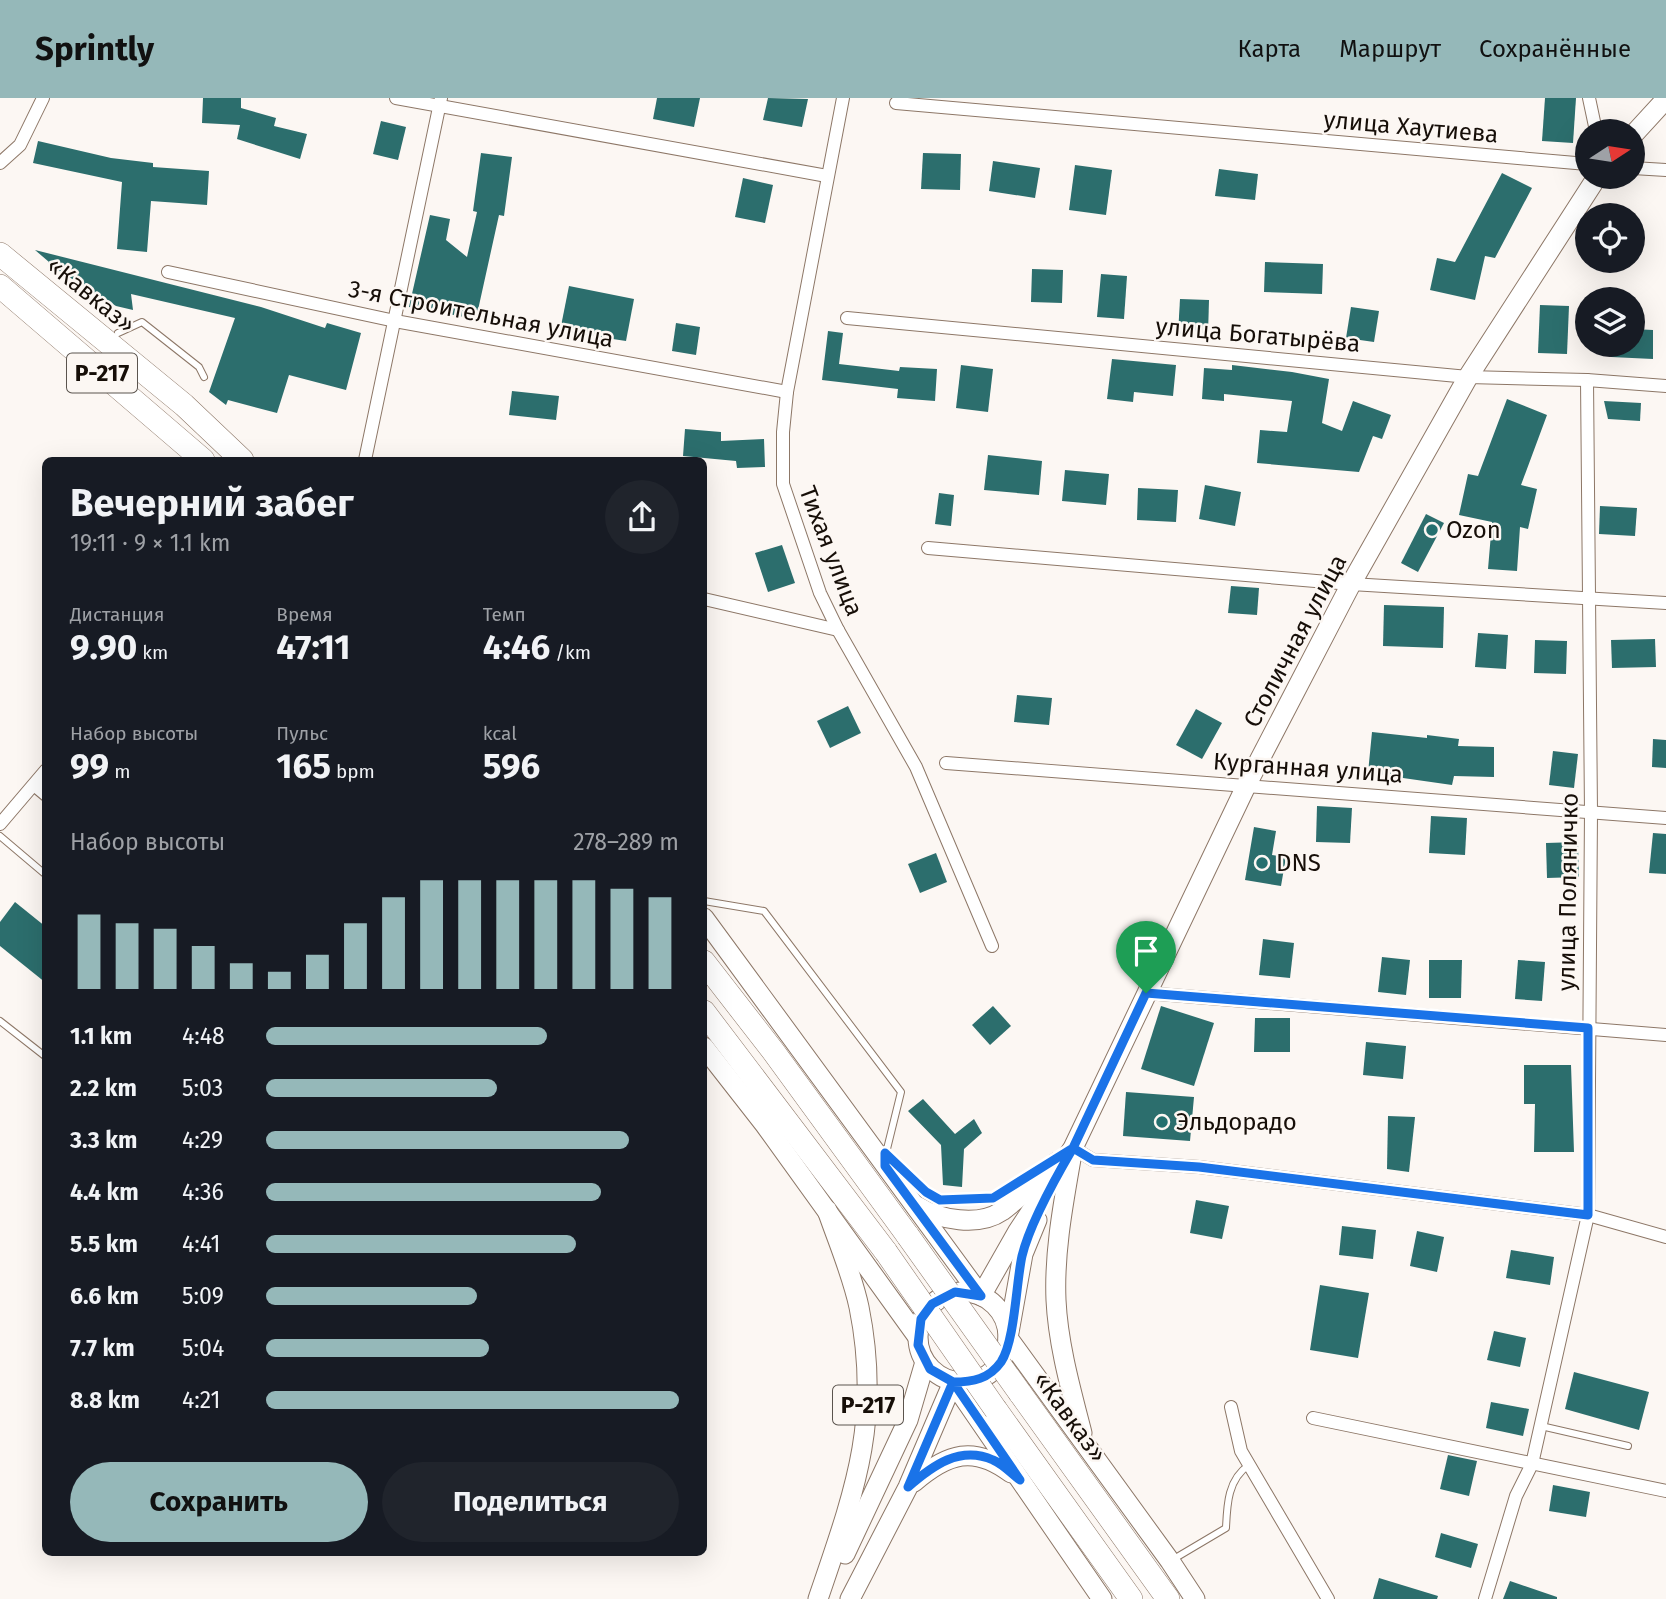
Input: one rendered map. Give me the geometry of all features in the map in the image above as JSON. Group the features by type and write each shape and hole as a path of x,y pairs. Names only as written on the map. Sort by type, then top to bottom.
{"highway":[{"name":"«Кавказ»","path":"0,254 184,405 239,457"},
{"name":"«Кавказ»","path":"0,287 199,457"},
{"path":"0,287 43,338 177,457"},
{"name":"«Кавказ»","path":"707,966 773,1051 908,1236 1168,1599"},
{"path":"707,1016 886,1252 1131,1599"}],"main road":[{"path":"1645,122 1666,99"},
{"name":"Столичная улица","path":"1073,1148 1247,785 1351,584 1468,377 1589,189"},
{"name":"Р-217","path":"184,405 253,457"},
{"path":"707,922 885,1160 912,1202 981,1296 1001,1313 1008,1338 1195,1599"},
{"name":"Р-217","path":"707,1051 828,1210 918,1336"},
{"path":"912,1202 930,1214 952,1219 979,1219 1000,1212 1073,1148"},
{"path":"981,1296 1018,1231 1073,1148"},
{"path":"1073,1148 1060,1219 1056,1300 1066,1370 1084,1444"},
{"path":"981,1296 964,1292 939,1299 921,1319 918,1336 925,1362 937,1375 953,1382 980,1379 995,1370 1004,1355 1023,1254 1058,1174"},
{"name":"Р-217","path":"821,1599 855,1489 867,1427 868,1367 859,1307 828,1210"},
{"name":"Р-217","path":"821,1599 908,1420 925,1362"},
{"name":"Р-217","path":"953,1382 1101,1599"},
{"name":"Р-217","path":"850,1599 908,1487 953,1382"},
{"name":"Р-217","path":"908,1487 932,1466 953,1457 972,1455 994,1460 1020,1480"}],"street":[{"path":"0,163 20,145 43,98"},
{"path":"396,98 440,102 827,176"},
{"name":"Тихая улица","path":"843,98 787,392 783,432 783,484 820,593 838,630 916,767 992,946"},
{"path":"1588,98 1593,119"},
{"path":"366,457 440,102"},
{"name":"улица Хаутиева","path":"895,103 1575,163"},
{"path":"1645,169 1666,170"},
{"name":"3-я Строительная улица","path":"168,272 395,321 787,392"},
{"name":"улица Богатырёва","path":"847,317 1468,377 1587,380 1666,386"},
{"name":"улица Поляничко","path":"1485,1599 1516,1496 1532,1464 1588,1215 1591,812 1587,380"},
{"path":"928,548 1351,584 1666,603"},
{"path":"707,600 838,630"},
{"name":"Курганная улица","path":"946,763 1666,818"},
{"path":"0,824 42,775"},
{"path":"34,785 42,792"},
{"path":"1146,993 1666,1035"},
{"path":"1073,1148 1093,1160 1199,1167 1588,1215 1666,1237"},
{"path":"1231,1408 1241,1451 1328,1599"},
{"path":"1313,1418 1666,1491"}],"lane":[{"path":"118,333 142,322 199,367 204,377"},
{"path":"0,836 42,872"},
{"path":"707,902 764,911 901,1092 885,1160 926,1192 940,1200 977,1201 993,1198 1073,1148"},
{"path":"0,1021 42,1055"},
{"path":"1541,1426 1628,1446"},
{"path":"1170,1561 1226,1528 1227,1502 1237,1473 1249,1465"}],"building":[{"path":"203,98 241,98 241,108 276,118 274,126 307,134 300,159 237,139 240,125 202,123"},
{"path":"657,98 700,98 694,127 653,119"},
{"path":"768,98 808,99 802,127 763,120"},
{"path":"1545,98 1576,98 1573,143 1542,141"},
{"path":"381,121 406,127 398,160 373,154"},
{"path":"38,141 111,158 153,163 153,167 209,171 207,205 151,201 147,252 117,249 122,182 33,163"},
{"path":"481,153 512,157 504,216 499,215 476,319 409,307 430,215 450,219 446,240 467,257 477,212 473,211"},
{"path":"923,153 961,154 960,190 921,189"},
{"path":"993,161 1040,168 1035,198 989,191"},
{"path":"1075,165 1112,170 1106,215 1069,210"},
{"path":"1219,169 1258,174 1255,200 1215,196"},
{"path":"1502,173 1532,188 1495,258 1485,256 1475,300 1430,290 1437,258 1455,262"},
{"path":"743,178 773,185 765,223 735,217"},
{"path":"35,250 261,307 325,328 327,323 361,333 346,390 289,375 277,413 228,400 226,405 209,392 235,318 131,294 133,310 116,306 48,264"},
{"path":"1265,262 1323,264 1322,294 1264,292"},
{"path":"1032,269 1063,270 1062,303 1031,302"},
{"path":"1101,274 1127,276 1124,319 1097,317"},
{"path":"569,286 634,299 626,341 560,331"},
{"path":"1180,299 1209,300 1208,335 1178,334"},
{"path":"1540,305 1569,306 1567,354 1538,353"},
{"path":"1351,307 1379,311 1374,342 1346,338"},
{"path":"676,323 700,327 696,355 672,351"},
{"path":"1645,330 1653,330 1653,359 1611,357 1645,357"},
{"path":"828,331 843,333 839,364 899,371 900,367 937,369 935,401 897,398 898,389 822,380"},
{"path":"1112,359 1176,365 1173,396 1134,392 1133,402 1107,399"},
{"path":"961,365 993,369 988,412 956,408"},
{"path":"1232,365 1329,379 1322,423 1342,431 1353,401 1391,415 1382,439 1373,436 1359,472 1257,463 1260,430 1287,432 1292,401 1224,394 1224,401 1202,399 1204,368 1232,370"},
{"path":"512,391 559,396 556,420 509,415"},
{"path":"1507,399 1547,415 1521,485 1537,489 1528,529 1520,527 1517,571 1488,569 1492,522 1459,515 1468,474 1478,476"},
{"path":"1604,401 1641,403 1640,421 1608,419"},
{"path":"685,429 721,432 721,441 764,439 765,467 737,468 736,461 683,456"},
{"path":"988,455 1042,461 1039,495 984,490"},
{"path":"1065,470 1109,474 1106,505 1062,501"},
{"path":"1205,485 1241,492 1235,526 1199,519"},
{"path":"1138,488 1178,490 1176,522 1137,520"},
{"path":"939,493 954,495 951,526 935,524"},
{"path":"1600,506 1637,508 1635,536 1599,534"},
{"path":"1426,514 1444,523 1418,572 1401,563"},
{"path":"782,545 795,583 768,592 755,553"},
{"path":"1231,586 1259,588 1257,615 1228,613"},
{"path":"1384,605 1444,607 1443,648 1383,646"},
{"path":"1478,633 1508,635 1506,669 1475,667"},
{"path":"1655,639 1656,667 1612,668 1611,640"},
{"path":"1535,640 1567,641 1566,674 1534,673"},
{"path":"1017,695 1052,698 1049,725 1014,722"},
{"path":"848,706 861,733 830,748 817,721"},
{"path":"1196,709 1222,723 1202,759 1176,745"},
{"path":"1372,732 1427,738 1427,735 1459,739 1458,746 1494,747 1494,777 1454,776 1452,785 1368,773"},
{"path":"1653,739 1666,740 1666,768 1652,767"},
{"path":"1553,751 1578,754 1574,788 1549,785"},
{"path":"1317,806 1352,808 1350,843 1316,842"},
{"path":"1431,816 1467,818 1465,855 1429,853"},
{"path":"1254,827 1276,831 1272,855 1286,857 1281,886 1245,880"},
{"path":"1653,833 1666,834 1666,874 1649,873"},
{"path":"1578,842 1579,877 1547,878 1546,843"},
{"path":"936,853 947,882 920,893 908,864"},
{"path":"15,902 42,924 42,980 0,946 0,922"},
{"path":"1263,939 1294,943 1290,978 1259,975"},
{"path":"1382,957 1410,960 1406,995 1378,992"},
{"path":"1429,960 1462,960 1461,998 1429,998"},
{"path":"1518,960 1545,962 1542,1001 1515,999"},
{"path":"993,1006 1011,1026 990,1045 972,1025"},
{"path":"1161,1006 1214,1023 1194,1086 1141,1069"},
{"path":"1255,1018 1290,1018 1290,1052 1254,1052"},
{"path":"1366,1042 1406,1046 1403,1079 1363,1075"},
{"path":"1524,1065 1571,1065 1574,1152 1534,1152 1535,1104 1524,1104"},
{"path":"1126,1092 1194,1097 1190,1141 1123,1136"},
{"path":"923,1099 955,1134 974,1119 982,1133 964,1149 962,1187 943,1185 941,1145 908,1111"},
{"path":"1388,1116 1415,1117 1409,1172 1387,1169"},
{"path":"1196,1200 1229,1206 1222,1239 1190,1233"},
{"path":"1342,1226 1376,1230 1373,1259 1339,1255"},
{"path":"1417,1231 1444,1237 1437,1272 1410,1266"},
{"path":"1511,1250 1554,1257 1550,1285 1506,1278"},
{"path":"1320,1285 1369,1293 1358,1358 1310,1350"},
{"path":"1494,1331 1526,1338 1520,1367 1487,1360"},
{"path":"1574,1372 1649,1392 1639,1430 1565,1409"},
{"path":"1491,1402 1529,1409 1523,1436 1486,1428"},
{"path":"1448,1455 1477,1461 1469,1496 1440,1489"},
{"path":"1553,1485 1590,1492 1586,1517 1549,1511"},
{"path":"1441,1533 1478,1544 1471,1568 1435,1557"},
{"path":"1379,1578 1438,1596 1437,1599 1373,1599"},
{"path":"1510,1581 1557,1597 1557,1599 1503,1599"}],"place":[{"name":"Ozon","path":"1432,530"},
{"name":"DNS","path":"1262,863"},
{"name":"Эльдорадо","path":"1162,1122"}],"route":[{"path":"1146,993 1073,1148 993,1198 977,1201 940,1200 926,1192 885,1153 885,1166 981,1296 955,1292 932,1304 921,1319 919,1327 918,1345 921,1354 930,1369 953,1382 1020,1480 994,1460 972,1455 953,1457 932,1466 908,1487 953,1382 980,1379 995,1370 1004,1355 1023,1254 1058,1174 1073,1148 1093,1160 1150,1166 1199,1167 1588,1215 1588,1028 1146,993"}]}
